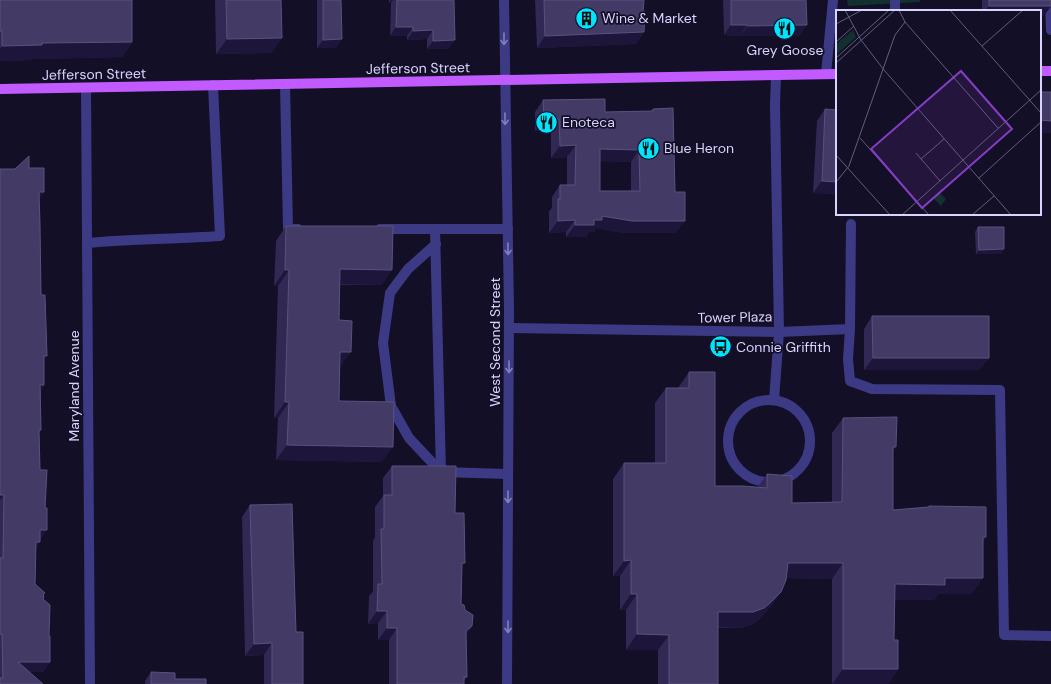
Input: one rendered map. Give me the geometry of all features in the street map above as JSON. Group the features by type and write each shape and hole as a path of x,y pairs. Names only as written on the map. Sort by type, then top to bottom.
{"main road":[{"name":"Jefferson Street","path":"0,90 836,74"}],"street":[{"name":"West Second Street","path":"504,0 504,80 509,328 507,684"},
{"path":"826,74 833,0"},
{"path":"1050,0 1051,30"},
{"name":"Tower Plaza","path":"509,328 779,332 775,104 776,75"},
{"path":"285,84 288,229 311,229"},
{"path":"87,243 119,240 220,236 213,85"},
{"name":"Maryland Avenue","path":"86,88 90,684"},
{"path":"852,224 848,359 850,381 872,389 1000,390 1004,635 1051,636"},
{"path":"373,229 508,229"},
{"path":"435,229 441,472"},
{"path":"436,244 408,269 390,293 383,343 391,406 409,438 441,472 508,474"},
{"path":"774,400 779,332 850,329"},
{"path":"762,400 774,400 788,405 799,413 807,425 810,439 808,453 801,466 791,475 778,481 764,481 750,477 740,470 732,460 728,447 728,435 732,422 739,412 750,404 762,400"}],"green space":[{"path":"847,0 920,0 920,2 848,6"}],"building":[{"path":"0,0 132,0 132,42 42,43 42,45 2,46 2,31 0,31"},
{"path":"226,0 281,0 282,38 227,39"},
{"path":"323,0 341,0 342,39 323,40"},
{"path":"397,0 454,0 455,40 433,41 433,30 413,31 413,27 396,27"},
{"name":"Wine & Market","path":"544,0 644,0 644,32 545,36"},
{"path":"731,0 806,0 807,25 731,25"},
{"path":"989,0 1051,0 1051,6 989,6"},
{"path":"1041,92 1051,92 1051,121 1041,120"},
{"path":"605,99 605,112 653,111 653,109 673,108 675,192 685,192 685,221 632,221 602,216 602,220 594,220 594,225 575,225 575,220 558,221 558,199 560,199 560,185 575,185 576,145 560,146 559,119 544,119 543,100","holes":["600,149 639,150 640,191 600,191"]},
{"path":"825,109 836,110 836,182 822,181"},
{"path":"29,156 29,168 44,168 44,192 39,192 41,295 45,295 47,356 44,356 44,385 40,385 41,430 39,430 40,470 47,470 45,508 47,508 47,530 40,530 40,542 36,542 35,584 45,593 43,595 43,599 50,605 50,662 18,662 43,684 0,684 0,678 3,678 2,634 0,634 0,558 3,558 4,495 0,495 0,169 15,169"},
{"path":"286,226 393,226 392,270 340,269 339,320 352,321 351,352 340,352 339,401 394,402 393,447 287,445 289,402 285,402 289,270 285,270"},
{"path":"978,227 1004,227 1004,249 979,250"},
{"path":"872,316 989,316 989,358 873,358"},
{"path":"689,372 715,372 715,486 767,488 767,474 792,476 792,503 842,502 843,418 897,417 896,447 893,447 893,510 929,506 986,507 986,537 983,537 983,578 945,578 945,585 895,584 894,640 898,640 898,669 843,669 843,563 788,563 786,580 781,592 764,608 753,612 718,612 718,684 669,684 669,635 637,634 637,594 631,594 631,560 624,561 624,463 666,463 666,388 689,388"},
{"path":"392,466 456,466 455,513 464,513 465,563 462,563 461,604 464,605 465,610 473,615 472,626 466,631 467,677 464,677 464,684 397,684 397,628 387,628 387,611 377,611 378,584 382,584 381,529 384,529 384,495 392,495"},
{"path":"292,504 296,632 303,632 303,684 272,684 272,643 254,644 250,505"},
{"path":"151,672 175,673 175,679 206,679 206,684 151,684"}],"place":[{"name":"Wine & Market","path":"586,18"},
{"name":"Grey Goose","path":"785,28"},
{"name":"Enoteca","path":"547,122"},
{"name":"Blue Heron","path":"648,148"},
{"name":"Connie Griffith","path":"720,347"}]}
